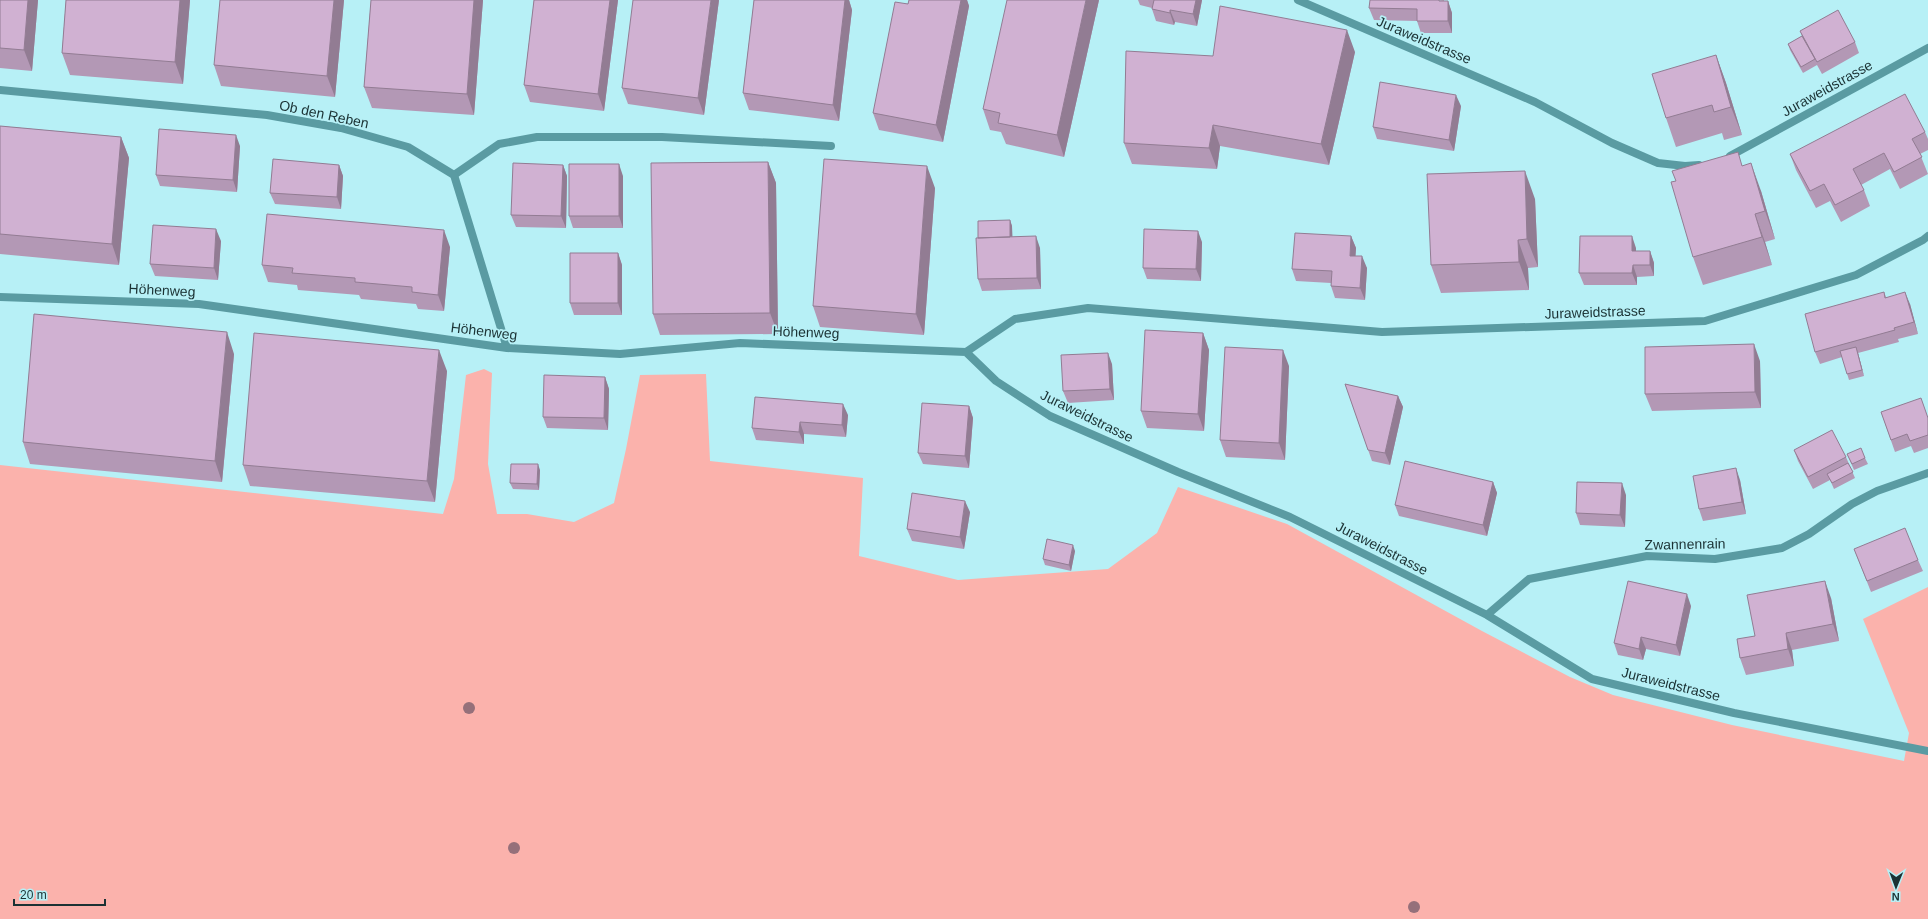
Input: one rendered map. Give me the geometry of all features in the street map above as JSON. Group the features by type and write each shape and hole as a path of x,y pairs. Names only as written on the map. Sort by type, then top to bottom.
{"street":[{"name":"Juraweidstrasse","path":"1298,0 1535,102 1612,143 1658,163 1685,166 1707,164"},
{"name":"Juraweidstrasse","path":"1720,160 1733,155 1834,98 1928,48"},
{"name":"Ob den Reben","path":"0,90 267,115 342,128 408,147 454,175"},
{"path":"507,348 454,175 499,144 537,137 662,137 831,146"},
{"name":"Juraweidstrasse","path":"1928,236 1924,240 1856,275 1704,321 1382,332 1088,308 1015,319 966,352 996,382 1050,416 1178,472 1290,517 1487,615 1592,679 1734,713 1928,751"},
{"name":"Höhenweg","path":"0,297 199,304 507,348 620,354 740,343 966,352"},
{"name":"Zwannenrain","path":"1487,615 1529,579 1647,556 1715,559 1782,548 1809,534 1852,504 1877,491 1928,473"}],"shaded area":[{"path":"484,369 492,373 488,464 497,514 527,514 574,522 614,503 640,375 706,374 710,461 863,478 859,556 958,580 1108,569 1157,533 1178,487 1287,524 1482,631 1570,677 1613,695 1732,725 1904,761 1909,733 1863,619 1928,587 1928,919 0,919 0,465 443,514 454,479 466,375"}],"building":[{"path":"0,0 28,0 24,50 0,48"},
{"path":"66,0 180,0 175,62 62,53"},
{"path":"220,0 334,0 327,76 214,65"},
{"path":"371,0 474,0 467,94 364,87"},
{"path":"534,0 610,0 598,94 524,85"},
{"path":"633,0 711,0 698,98 622,88"},
{"path":"754,0 845,0 833,105 743,93"},
{"path":"909,0 961,0 936,125 873,113 895,2 908,4"},
{"path":"1007,0 1086,0 1057,135 998,123 1000,113 983,109"},
{"path":"1154,0 1196,0 1193,14 1170,10 1170,13 1152,9"},
{"path":"1370,0 1448,1 1448,21 1417,21 1417,9 1369,8"},
{"path":"1220,6 1347,30 1321,144 1213,125 1209,148 1124,143 1126,51 1213,56"},
{"path":"1838,10 1855,42 1817,62 1800,31"},
{"path":"1802,36 1815,59 1801,67 1788,44"},
{"path":"1716,55 1731,107 1714,112 1712,105 1666,118 1652,74"},
{"path":"1380,82 1456,95 1449,140 1373,127"},
{"path":"1905,94 1925,132 1912,139 1922,157 1894,172 1884,153 1853,169 1864,190 1835,205 1824,184 1810,191 1790,154"},
{"path":"0,126 121,137 112,244 0,234"},
{"path":"159,129 236,135 233,180 156,175"},
{"path":"1738,152 1742,166 1751,163 1765,211 1755,214 1762,237 1693,257 1671,182 1676,181 1672,171"},
{"path":"273,159 339,165 337,197 270,193"},
{"path":"824,159 927,166 916,314 813,306"},
{"path":"768,162 770,313 653,314 651,163"},
{"path":"513,163 563,165 561,216 511,215"},
{"path":"569,164 619,164 619,216 569,216"},
{"path":"1525,171 1527,239 1518,240 1519,262 1431,265 1427,174"},
{"path":"267,214 444,230 438,295 412,292 412,287 355,282 355,278 292,273 293,268 262,265"},
{"path":"1010,220 1010,237 978,238 978,221"},
{"path":"153,225 216,229 214,268 150,264"},
{"path":"1144,229 1198,231 1196,269 1143,268"},
{"path":"1295,233 1351,236 1350,256 1362,256 1360,288 1331,286 1332,271 1292,269"},
{"path":"1036,236 1037,278 978,279 976,238"},
{"path":"1580,236 1632,236 1632,251 1650,251 1650,265 1633,265 1632,273 1579,273"},
{"path":"570,253 618,253 618,303 570,303"},
{"path":"1884,292 1885,298 1905,292 1914,322 1894,328 1895,330 1815,352 1805,314"},
{"path":"34,314 227,332 215,461 23,442"},
{"path":"1145,330 1203,333 1198,414 1141,411"},
{"path":"254,333 439,350 427,481 243,465"},
{"path":"1754,344 1755,392 1645,394 1645,347"},
{"path":"1225,347 1283,350 1279,443 1220,440"},
{"path":"1856,347 1862,370 1847,374 1840,351"},
{"path":"1108,353 1110,389 1063,391 1061,355"},
{"path":"544,375 605,377 604,418 543,417"},
{"path":"1345,384 1398,396 1385,453 1368,450"},
{"path":"755,397 843,404 842,425 800,422 799,432 752,428"},
{"path":"1921,398 1928,418 1928,435 1910,441 1907,434 1891,440 1881,412"},
{"path":"922,403 969,406 965,456 918,453"},
{"path":"1832,430 1846,457 1808,477 1794,450"},
{"path":"1861,448 1865,458 1852,464 1847,454"},
{"path":"1405,461 1493,482 1483,525 1395,505"},
{"path":"1848,463 1853,472 1832,483 1827,474"},
{"path":"511,464 538,464 537,484 510,483"},
{"path":"1736,468 1742,502 1699,509 1693,476"},
{"path":"1577,482 1622,483 1620,515 1576,513"},
{"path":"912,493 965,501 960,537 907,529"},
{"path":"1905,528 1918,560 1867,581 1854,549"},
{"path":"1047,539 1073,545 1069,565 1043,559"},
{"path":"1628,581 1687,594 1676,645 1641,637 1639,649 1614,643"},
{"path":"1825,581 1833,624 1786,633 1788,649 1740,658 1737,639 1755,636 1747,595"}]}
